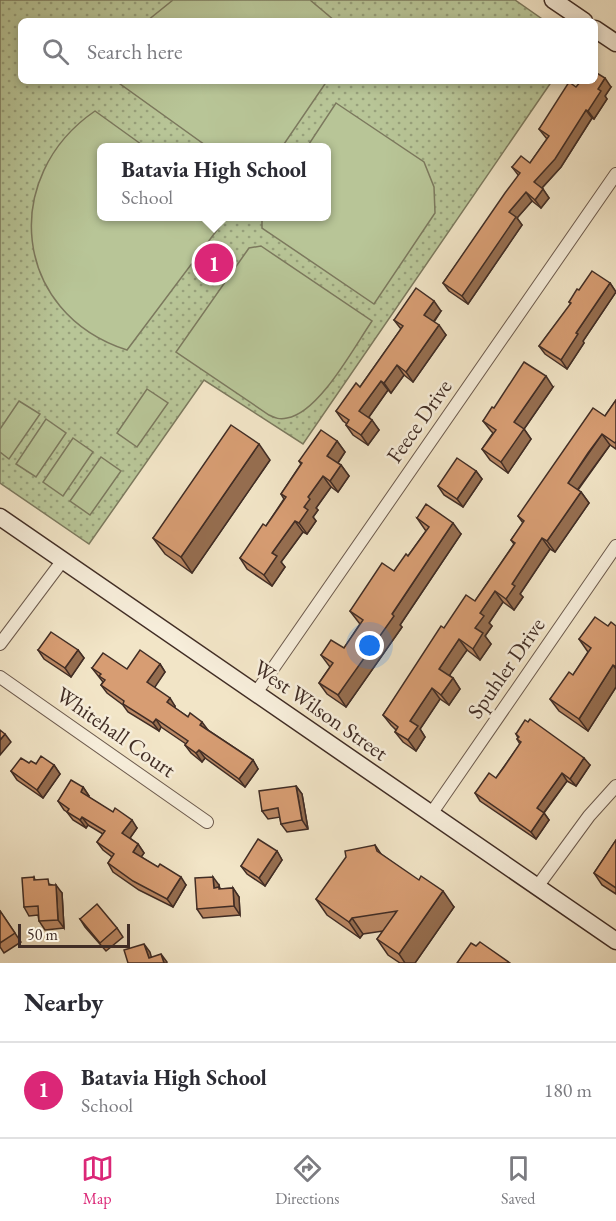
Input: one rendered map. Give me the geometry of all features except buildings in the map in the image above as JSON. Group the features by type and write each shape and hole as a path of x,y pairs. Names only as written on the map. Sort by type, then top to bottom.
{"main road":[{"path":"553,0 580,18"},
{"path":"598,31 616,44"},
{"name":"West Wilson Street","path":"0,517 616,941"}],"street":[{"name":"Feece Drive","path":"256,693 616,174"},
{"name":"Spuhler Drive","path":"431,814 616,546"},
{"path":"0,644 63,560"},
{"name":"Whitehall Court","path":"0,677 207,822"},
{"path":"537,887 589,816 616,786"}],"green space":[{"path":"0,0 515,0 541,18 18,18 18,84 550,84 303,444 204,380 89,544 0,483"},
{"path":"173,0 310,0 331,18 151,18"},
{"path":"120,84 325,84 285,143 202,143"},
{"path":"336,103 424,162 434,187 435,213 374,304 262,228 262,221 331,221 331,143 310,143"},
{"path":"95,111 139,143 97,143 97,221 219,221 220,226 127,350 89,332 60,306 41,275 32,241 33,205 44,171 64,138"},
{"path":"261,246 372,321 346,362 323,392 299,413 284,419 269,415 176,352 249,248"},
{"path":"147,389 168,403 137,447 117,433"},
{"path":"19,401 40,414 9,459 0,452 0,429"},
{"path":"46,419 66,433 36,477 16,464"},
{"path":"73,438 93,452 63,496 43,482"},
{"path":"101,457 121,471 90,515 70,501"}],"place":[{"name":"Batavia High School","path":"214,263"}]}
